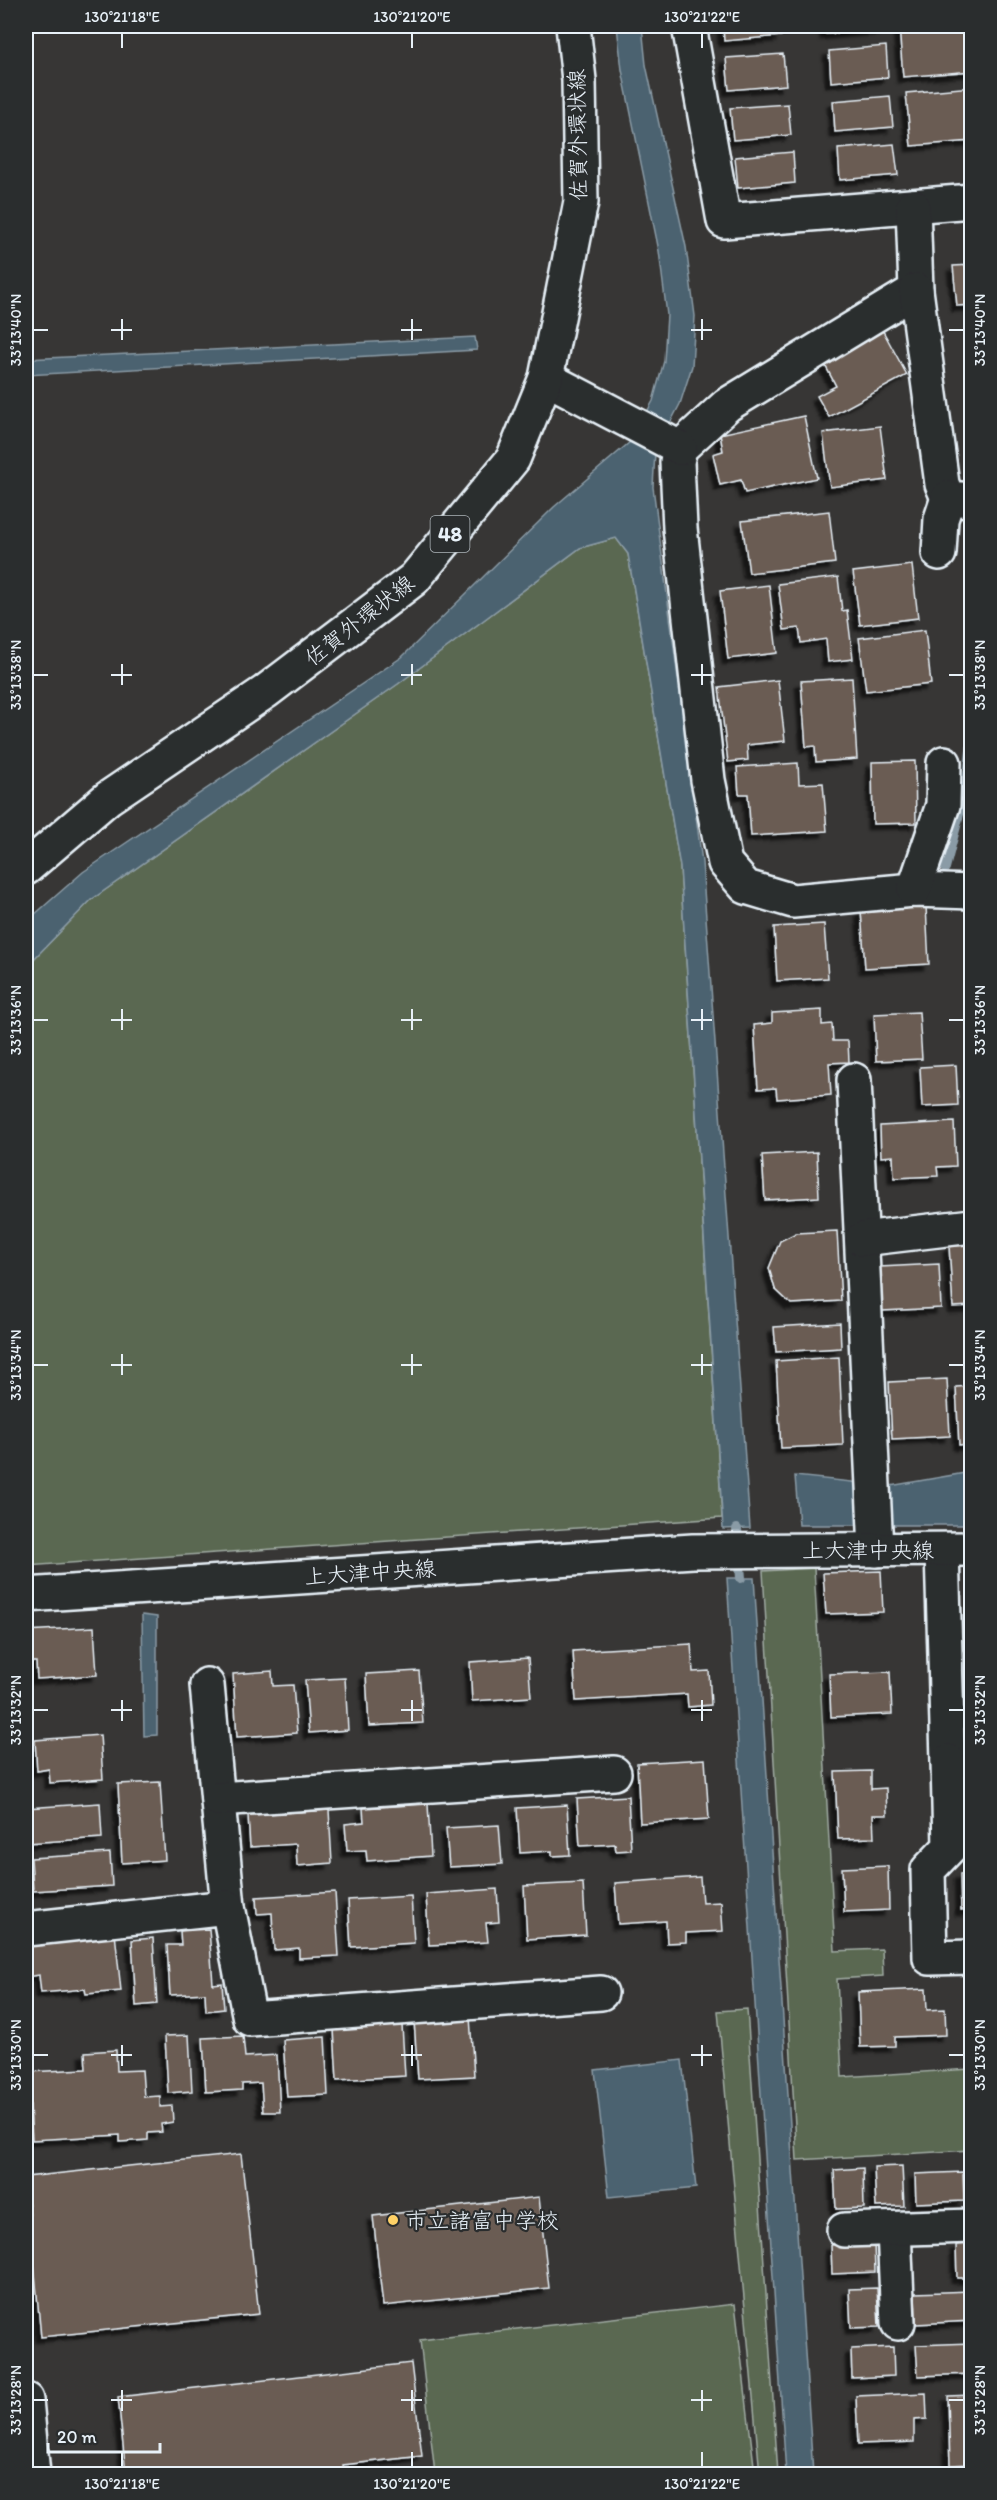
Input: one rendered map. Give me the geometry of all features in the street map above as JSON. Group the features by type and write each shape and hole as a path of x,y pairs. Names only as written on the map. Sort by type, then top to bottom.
{"street":[{"name":"佐賀外環状線","path":"26,868 108,798 265,692 414,579 513,459 546,378 581,201 579,80 573,26"},
{"path":"689,26 724,221 972,201"},
{"path":"913,206 916,290 942,484 960,499 941,519 939,553"},
{"path":"916,290 727,405 680,447 677,462 680,528 708,780 725,863 746,887 793,901 914,890 971,894"},
{"path":"546,378 680,447"},
{"path":"914,890 943,805 944,763"},
{"path":"854,1080 876,1550"},
{"path":"862,1239 972,1226"},
{"path":"957,1549 960,1760 950,1846 928,1870 930,1958 972,1957"},
{"name":"上大津中央線","path":"26,1595 715,1551 957,1549"},
{"path":"207,1685 228,1907 250,2019 601,1993"},
{"path":"218,1799 614,1773"},
{"path":"26,1929 228,1907"},
{"path":"844,2230 972,2226"},
{"path":"894,2229 898,2323"},
{"path":"26,2400 33,2475"}],"green space":[{"path":"616,538 628,554 680,867 722,1518 26,1566 26,967 91,900 398,684 580,548"},
{"path":"814,1568 835,1951 882,1949 883,1976 837,1979 842,2077 971,2069 971,2150 797,2160 763,1571"},
{"path":"747,2009 778,2474 760,2474 718,2011"},
{"path":"735,2304 755,2474 435,2474 420,2340"}],"water":[{"path":"617,26 642,26 646,65 686,247 695,316 692,366 680,404 655,452 653,487 702,862 750,1528 723,1529 680,867 628,554 616,538 580,548 398,684 91,900 26,967 26,922 83,872 402,657 554,507 630,442 653,401 664,361 667,315 659,251 622,70"},
{"path":"475,337 477,350 26,375 26,359"},
{"path":"971,1472 971,1525 799,1525 795,1476 890,1486"},
{"path":"727,1578 754,1578 813,2474 786,2474"},
{"path":"142,1615 157,1617 157,1735 144,1736"},
{"path":"682,2060 696,2188 609,2197 595,2070"}],"building":[{"path":"723,26 780,26 781,36 724,41"},
{"path":"825,26 883,26 883,29 826,34"},
{"path":"899,26 969,26 972,71 903,77"},
{"path":"886,46 888,77 831,82 829,51"},
{"path":"783,54 786,85 729,90 726,58"},
{"path":"972,87 972,141 911,146 906,93"},
{"path":"890,96 893,127 835,132 833,101"},
{"path":"788,104 791,135 733,140 730,108"},
{"path":"894,144 898,175 840,180 838,149"},
{"path":"793,152 795,183 738,188 735,157"},
{"path":"972,265 972,305 957,306 953,266"},
{"path":"883,331 907,375 829,417 817,396 836,386 824,363"},
{"path":"804,416 817,478 745,493 741,480 720,485 713,454 723,451 720,434"},
{"path":"880,426 887,480 830,487 823,433"},
{"path":"829,511 835,563 749,573 742,521"},
{"path":"912,565 918,618 860,625 853,572"},
{"path":"838,577 842,611 847,610 853,659 828,662 826,639 801,643 799,628 784,630 778,584"},
{"path":"769,585 777,653 728,659 720,591"},
{"path":"925,630 931,684 866,691 859,638"},
{"path":"852,678 857,759 816,762 815,746 806,747 801,681"},
{"path":"778,680 785,741 747,745 748,760 728,762 719,687"},
{"path":"915,761 916,823 873,824 872,762"},
{"path":"798,763 799,784 823,783 827,831 751,836 748,794 739,794 737,767"},
{"path":"926,906 929,964 865,968 861,910"},
{"path":"824,924 828,978 777,981 774,927"},
{"path":"822,1010 822,1025 832,1024 833,1041 848,1041 849,1062 829,1063 831,1095 777,1099 776,1088 758,1089 754,1025 772,1023 772,1013"},
{"path":"919,1012 922,1059 876,1061 874,1014"},
{"path":"956,1065 958,1105 922,1107 920,1067"},
{"path":"954,1122 956,1166 937,1167 938,1176 894,1178 893,1156 881,1157 880,1126"},
{"path":"817,1152 819,1197 765,1200 762,1155"},
{"path":"837,1231 841,1301 791,1304 775,1289 769,1268 780,1241 796,1233"},
{"path":"972,1245 972,1306 953,1307 949,1246"},
{"path":"939,1264 941,1308 882,1311 880,1267"},
{"path":"840,1323 841,1348 776,1352 774,1327"},
{"path":"839,1357 843,1445 781,1448 776,1361"},
{"path":"947,1379 950,1436 892,1439 889,1382"},
{"path":"972,1386 972,1444 959,1445 956,1387"},
{"path":"881,1571 883,1612 826,1614 823,1573"},
{"path":"94,1627 97,1675 37,1679 36,1662 26,1662 26,1631"},
{"path":"691,1644 693,1672 709,1671 711,1705 688,1707 687,1694 576,1701 573,1651"},
{"path":"528,1658 531,1697 472,1701 470,1662"},
{"path":"272,1671 273,1686 293,1685 297,1733 237,1737 233,1674"},
{"path":"419,1671 423,1723 369,1726 366,1674"},
{"path":"890,1672 892,1714 831,1717 829,1674"},
{"path":"345,1678 348,1730 309,1733 305,1680"},
{"path":"100,1735 103,1779 50,1783 49,1769 37,1771 35,1740"},
{"path":"705,1759 709,1819 640,1823 637,1763"},
{"path":"871,1771 871,1789 886,1788 887,1815 873,1815 874,1838 838,1839 835,1772"},
{"path":"160,1782 165,1860 122,1863 118,1784"},
{"path":"628,1796 631,1850 616,1851 615,1844 580,1846 577,1799"},
{"path":"100,1803 102,1838 27,1843 26,1808"},
{"path":"428,1804 431,1856 367,1861 366,1850 347,1851 345,1824 364,1822 363,1808"},
{"path":"567,1805 570,1855 552,1856 552,1851 520,1853 517,1808"},
{"path":"329,1810 332,1863 297,1866 296,1844 250,1847 248,1815"},
{"path":"499,1825 502,1864 449,1867 446,1828"},
{"path":"110,1853 112,1886 33,1891 31,1858"},
{"path":"888,1866 889,1910 844,1912 842,1868"},
{"path":"972,1873 972,1910 961,1910 960,1874"},
{"path":"700,1877 702,1903 721,1902 723,1931 686,1933 686,1942 667,1943 666,1921 618,1924 615,1883"},
{"path":"583,1883 586,1935 527,1939 524,1886"},
{"path":"497,1889 499,1922 486,1923 488,1942 429,1945 426,1894"},
{"path":"335,1892 339,1956 299,1958 299,1948 274,1950 272,1913 257,1914 256,1897"},
{"path":"411,1896 414,1943 351,1947 348,1900"},
{"path":"209,1929 213,1984 222,1983 224,2009 206,2011 205,1993 170,1995 167,1945 181,1945 180,1931"},
{"path":"115,1933 121,1991 86,1994 85,1989 41,1993 39,1975 26,1977 26,1942"},
{"path":"153,1938 157,2004 136,2006 132,1940"},
{"path":"926,1989 927,2010 945,2009 946,2035 895,2037 895,2046 860,2047 858,1992"},
{"path":"470,2017 474,2076 418,2079 414,2020"},
{"path":"402,2025 405,2076 337,2080 334,2029"},
{"path":"189,2035 192,2091 168,2093 165,2036"},
{"path":"243,2036 245,2057 277,2055 280,2112 263,2112 261,2083 242,2084 242,2090 206,2092 203,2038"},
{"path":"325,2037 328,2095 287,2097 283,2040"},
{"path":"116,2050 117,2071 142,2070 144,2097 160,2096 160,2107 172,2106 173,2122 161,2124 162,2132 148,2133 148,2140 120,2142 120,2135 32,2140 28,2072 86,2069 85,2052"},
{"path":"241,2154 259,2314 41,2337 26,2177"},
{"path":"902,2166 904,2206 876,2207 874,2167"},
{"path":"863,2168 864,2208 836,2209 834,2170"},
{"path":"963,2172 964,2201 916,2203 915,2174"},
{"path":"539,2197 549,2288 383,2306 373,2216"},
{"path":"874,2243 875,2272 832,2274 831,2245"},
{"path":"972,2244 972,2278 957,2278 956,2245"},
{"path":"877,2288 879,2327 851,2328 849,2289"},
{"path":"972,2291 972,2321 916,2324 915,2293"},
{"path":"972,2343 972,2374 918,2376 916,2345"},
{"path":"893,2347 894,2376 852,2378 851,2349"},
{"path":"411,2363 422,2456 343,2465 344,2474 310,2474 309,2469 260,2474 126,2474 118,2397"},
{"path":"926,2393 927,2419 914,2420 914,2442 858,2444 856,2396"},
{"path":"972,2395 972,2464 950,2465 948,2396"}],"waterway":[{"path":"945,868 967,784 972,742"},
{"path":"737,1529 741,1578"}],"place":[{"name":"市立諸富中学校","path":"393,2220"}]}
